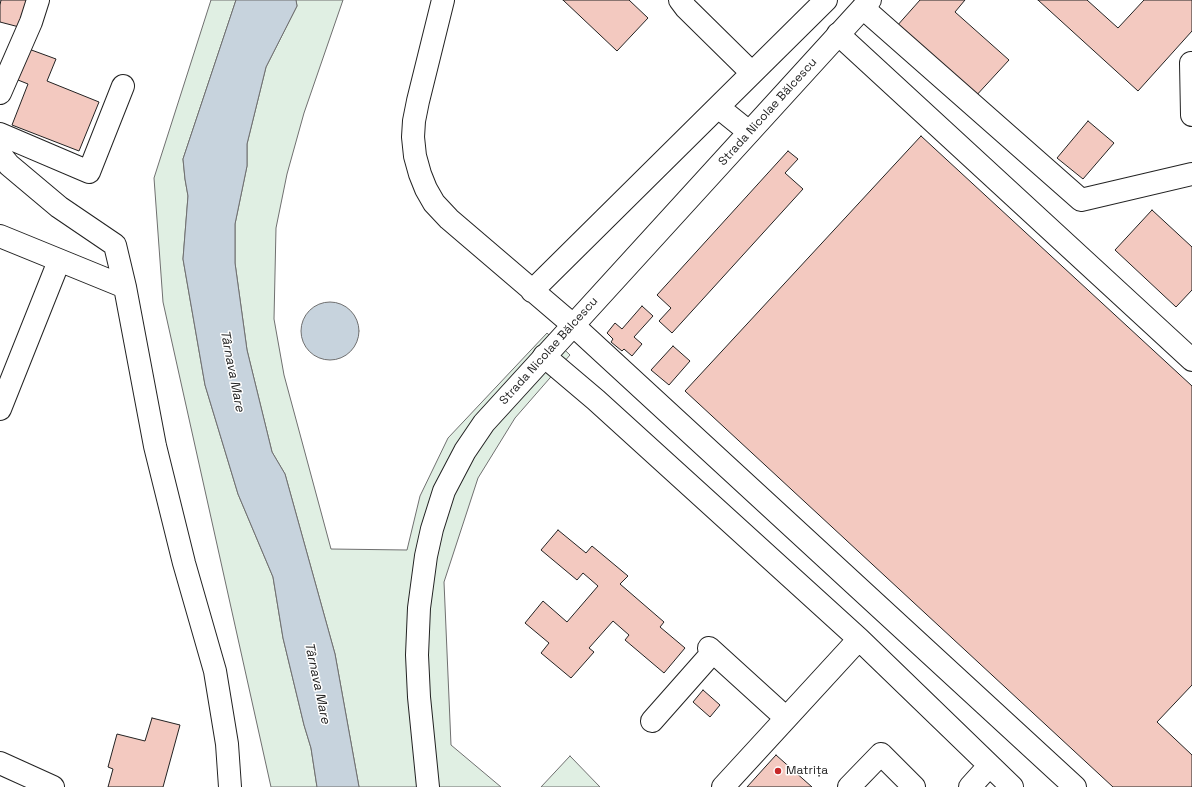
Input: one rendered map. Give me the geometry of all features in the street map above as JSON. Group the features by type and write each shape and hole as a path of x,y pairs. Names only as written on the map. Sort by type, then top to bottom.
{"main road":[{"path":"0,92 31,22 38,0"},
{"path":"443,0 418,101 414,121 413,137 420,174 434,203 449,219 573,325 1075,787"},
{"path":"680,0 686,8 752,73"},
{"path":"532,291 826,0"},
{"path":"866,4 1081,200 1192,174"},
{"name":"Strada Nicolae Bălcescu","path":"428,787 419,697 417,655 419,608 426,556 432,529 444,491 465,451 484,423 544,356 866,4"},
{"path":"838,34 1192,360"},
{"path":"1190,63 1192,115"},
{"path":"0,134 89,172 123,86"},
{"path":"718,106 749,132"},
{"path":"0,154 9,165 59,207 115,245 126,287 155,446 184,563 215,671 227,744 230,787"},
{"path":"0,236 126,287"},
{"path":"0,409 59,261"},
{"path":"544,356 596,400 859,639 1012,787"},
{"path":"723,787 859,639"},
{"path":"652,721 711,650 786,718"},
{"path":"849,787 881,754 914,787"},
{"path":"0,763 53,787"},
{"path":"970,787 989,766"}],"green space":[{"path":"211,0 236,0 183,159 188,196 183,259 205,385 238,494 273,577 283,638 311,748 317,787 271,787 163,302 154,178"},
{"path":"296,0 343,0 304,113 287,174 276,228 274,319 284,375 331,549 407,550 420,496 448,438 547,333 570,355 515,418 478,478 444,582 451,745 501,787 359,787 335,654 285,474 272,452 247,350 235,263 235,224 247,166 247,144 266,67 297,6"},
{"path":"570,756 600,787 541,787"}],"water":[{"name":"Târnava Mare","path":"236,0 296,0 297,6 266,67 247,144 247,166 235,224 235,263 247,350 272,452 285,474 335,654 359,787 317,787 311,748 283,638 273,577 238,494 205,385 183,259 188,196 183,159"},
{"path":"324,302 336,302 351,310 359,325 359,337 351,352 336,360 324,360 309,352 301,337 301,325 309,310"}],"building":[{"path":"1,0 31,0 23,28 0,22"},
{"path":"563,0 629,0 648,18 617,51"},
{"path":"920,0 965,0 955,12 1009,60 974,98 896,27"},
{"path":"1038,0 1087,0 1118,28 1144,0 1192,0 1192,31 1138,91"},
{"path":"26,48 56,59 47,81 99,102 79,151 12,125 28,84 13,78"},
{"path":"1088,121 1114,143 1083,179 1057,158"},
{"path":"921,136 1192,386 1192,685 1157,722 1192,755 1192,787 1113,787 685,391"},
{"path":"788,151 798,159 785,173 803,189 672,333 659,321 671,308 657,295"},
{"path":"1152,210 1192,247 1192,290 1176,307 1115,250"},
{"path":"642,306 653,316 634,337 642,344 632,356 624,349 622,351 611,342 613,339 607,333 615,323 622,329"},
{"path":"673,346 690,361 669,385 651,370"},
{"path":"558,530 586,553 592,546 628,576 620,584 664,622 660,627 685,648 664,673 625,640 629,635 613,621 589,648 594,652 571,678 541,653 549,643 525,623 543,601 567,622 598,586 583,573 577,580 541,550"},
{"path":"703,690 720,705 710,717 693,702"},
{"path":"152,718 180,725 163,787 108,787 113,769 108,767 117,734 145,741"},
{"name":"Matrița","path":"776,755 812,787 747,787"}],"place":[{"name":"Matrița","path":"778,771"}]}
